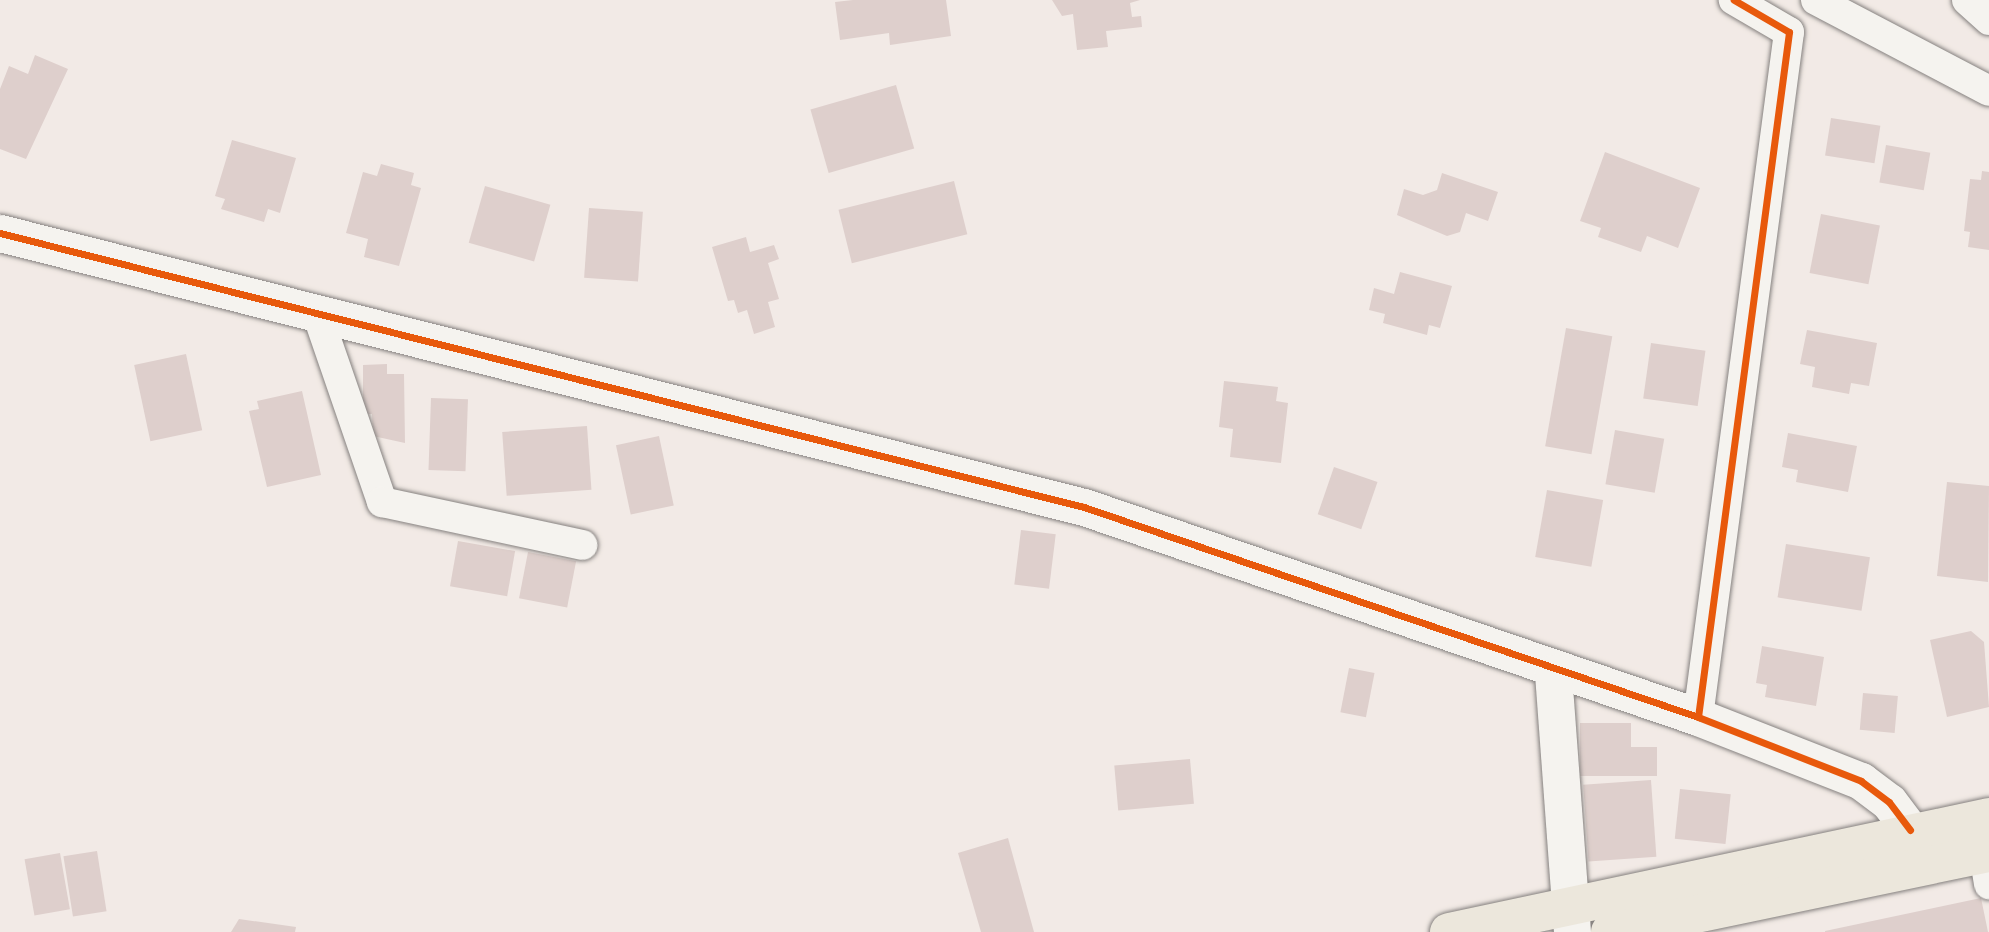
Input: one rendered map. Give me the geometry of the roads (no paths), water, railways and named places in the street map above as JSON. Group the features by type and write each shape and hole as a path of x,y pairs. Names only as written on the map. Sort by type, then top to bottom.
{"main road":[{"path":"1449,932 1571,919 1910,830 1986,845"},
{"path":"1610,932 1677,925 1986,845"}],"street":[{"path":"1698,717 1789,32 1734,0"},
{"path":"1816,0 1989,91"},
{"path":"1967,0 1989,20"},
{"path":"0,233 318,316 1084,507 1553,673 1698,717 1861,781 1889,802 1910,830"},
{"path":"318,316 382,502 582,545"},
{"path":"1553,673 1571,919"}]}
